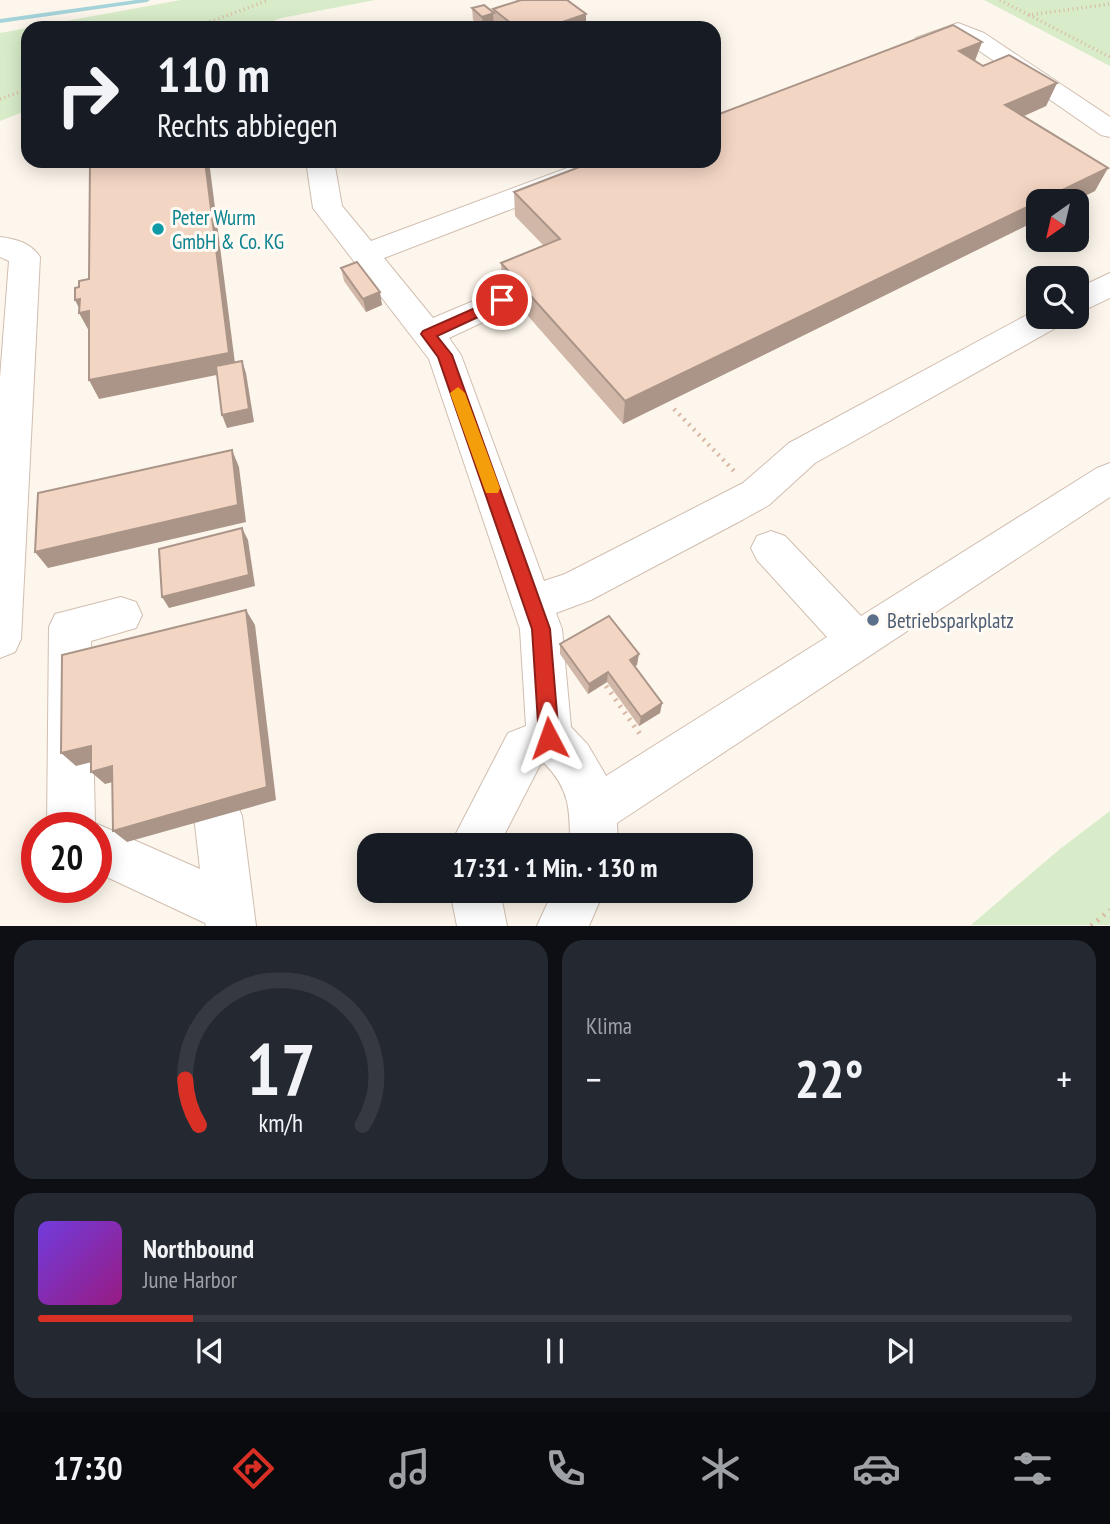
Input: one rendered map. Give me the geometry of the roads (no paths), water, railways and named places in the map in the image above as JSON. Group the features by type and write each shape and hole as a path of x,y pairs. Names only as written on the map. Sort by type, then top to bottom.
{"street":[{"path":"907,50 958,30 976,38 1110,130"},
{"path":"321,168 328,208 444,355 541,629 549,738 569,754 595,827 663,766 1110,478"},
{"path":"364,254 592,168"},
{"path":"0,247 10,248 25,257 11,299 0,639"},
{"path":"1089,296 1110,284"},
{"path":"428,334 502,300"},
{"path":"532,603 577,587 756,494 802,453 1028,329"},
{"path":"771,548 857,641"},
{"path":"71,812 70,627 121,615"},
{"path":"480,833 524,750 549,738"},
{"path":"218,816 230,917"},
{"path":"112,854 230,917"},
{"path":"477,903 482,926"},
{"path":"562,926 573,903"}],"waterway":[{"path":"0,21 147,0"}],"place":[{"name":"Peter Wurm GmbH & Co. KG","path":"158,229"},
{"name":"Betriebsparkplatz","path":"873,620"}]}
